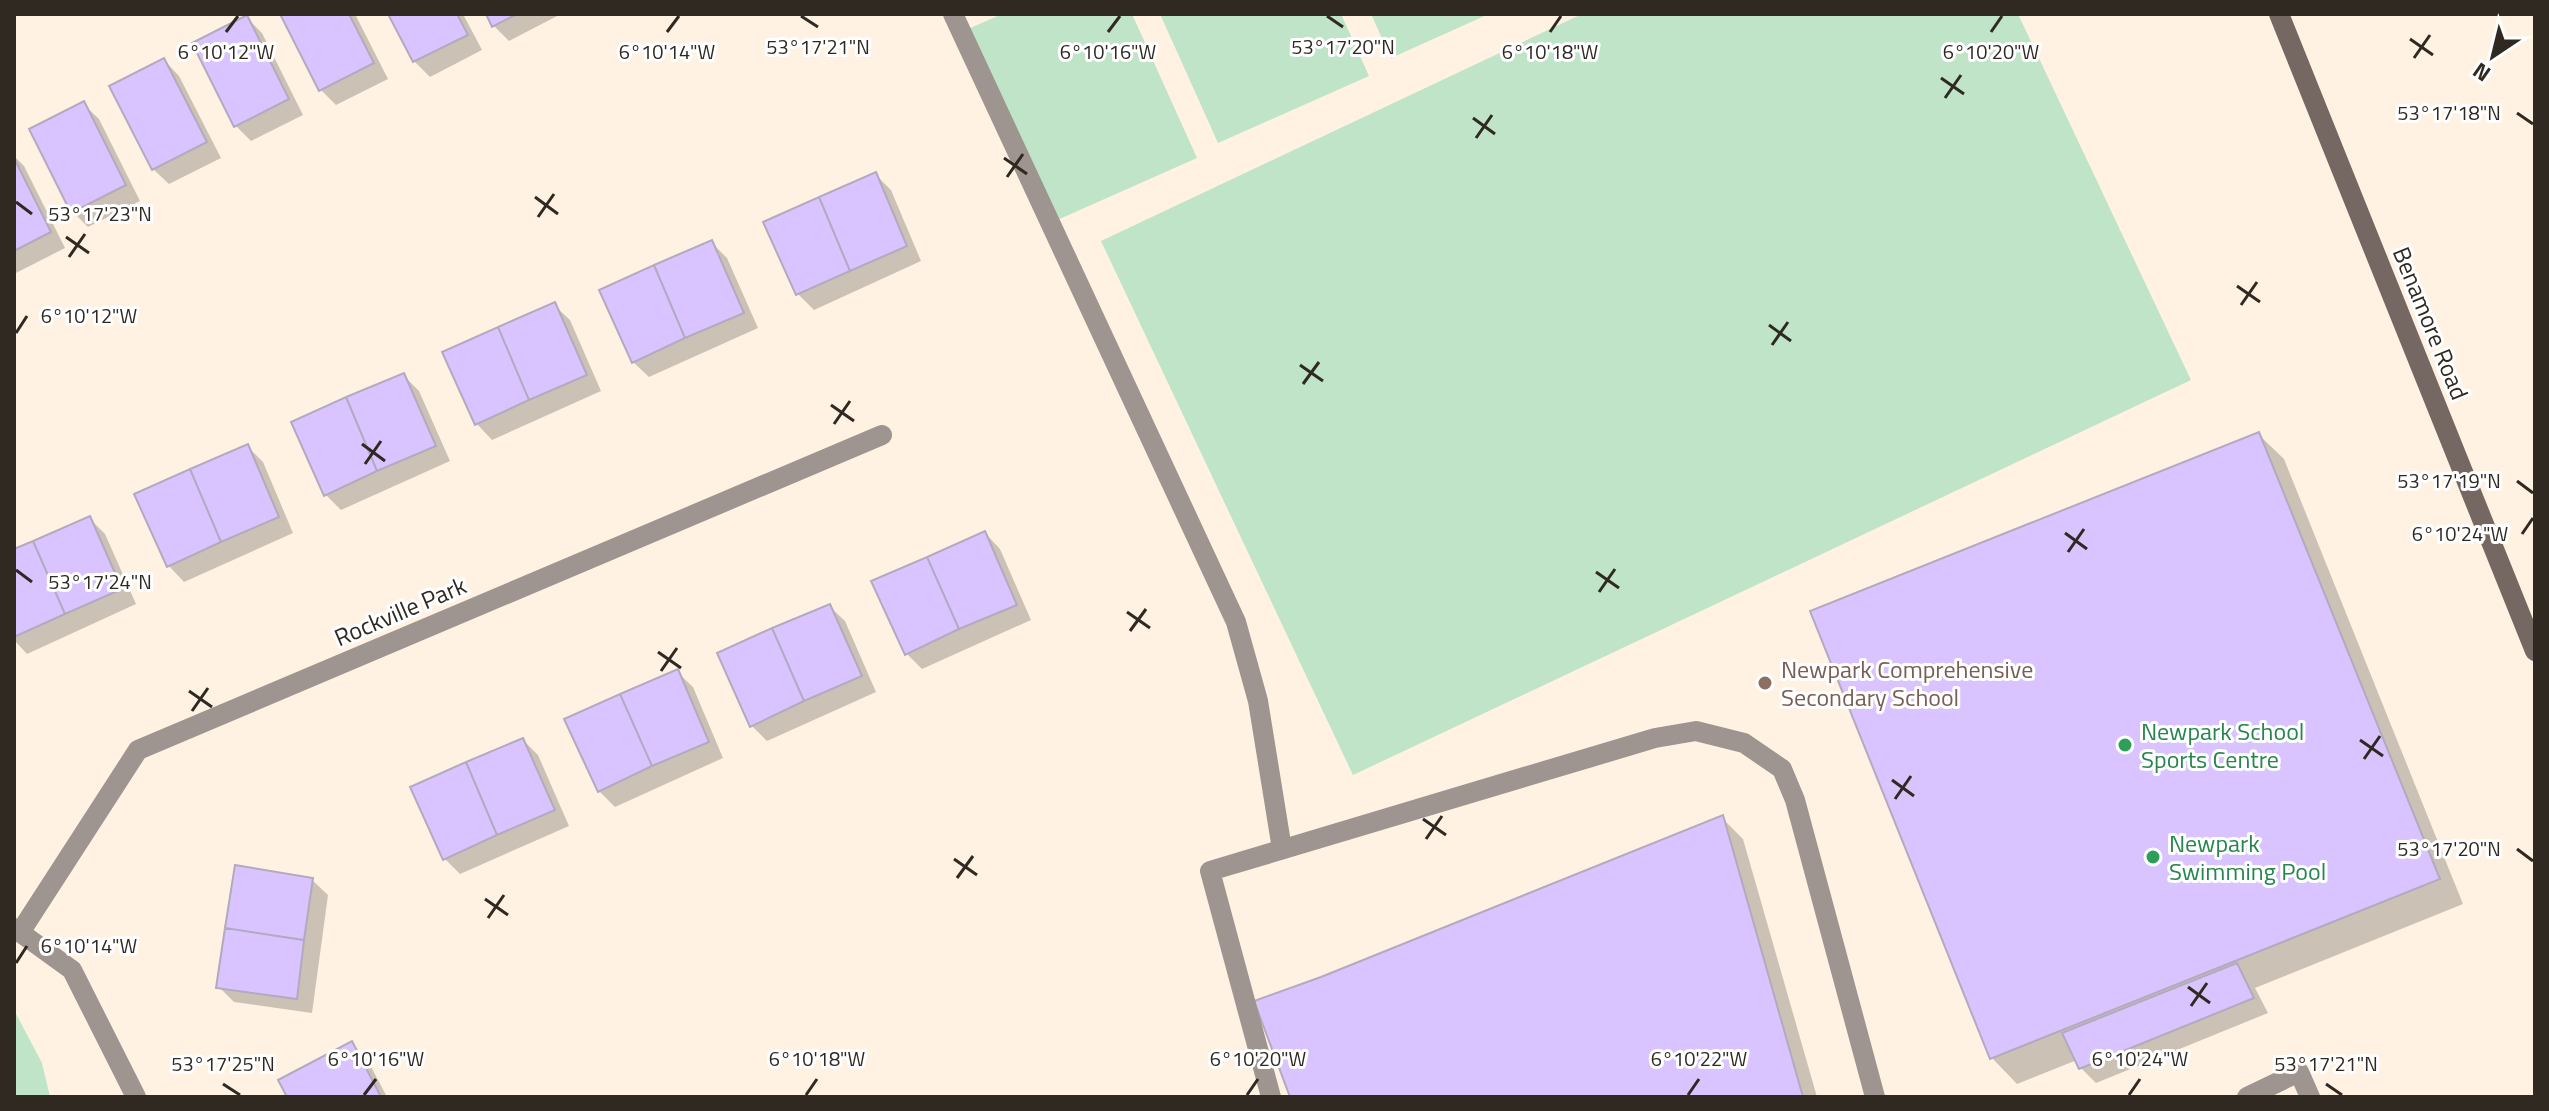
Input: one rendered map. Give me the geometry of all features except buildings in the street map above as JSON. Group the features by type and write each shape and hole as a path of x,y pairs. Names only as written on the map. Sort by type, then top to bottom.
{"street":[{"path":"953,14 1236,622 1258,701 1282,849"},
{"name":"Benamore Road","path":"2279,14 2535,651"},
{"name":"Rockville Park","path":"17,930 138,750 882,435"},
{"path":"1271,1097 1210,871 1655,738 1696,731 1744,743 1782,769 1795,800 1875,1097"},
{"path":"17,930 72,970 136,1097"},
{"path":"2247,1097 2299,1072 2310,1097"}],"green space":[{"path":"1002,14 1132,14 1197,158 1046,225 959,33"},
{"path":"1160,14 1341,14 1369,76 1218,143"},
{"path":"1371,14 1489,14 1391,58"},
{"path":"1582,14 2018,14 2191,380 1353,775 1101,241"},
{"path":"14,1010 42,1063 50,1097 14,1097"}],"place":[{"name":"Newpark Comprehensive Secondary School","path":"1765,683"},
{"name":"Newpark School Sports Centre","path":"2125,745"},
{"name":"Newpark Swimming Pool","path":"2153,857"}]}
